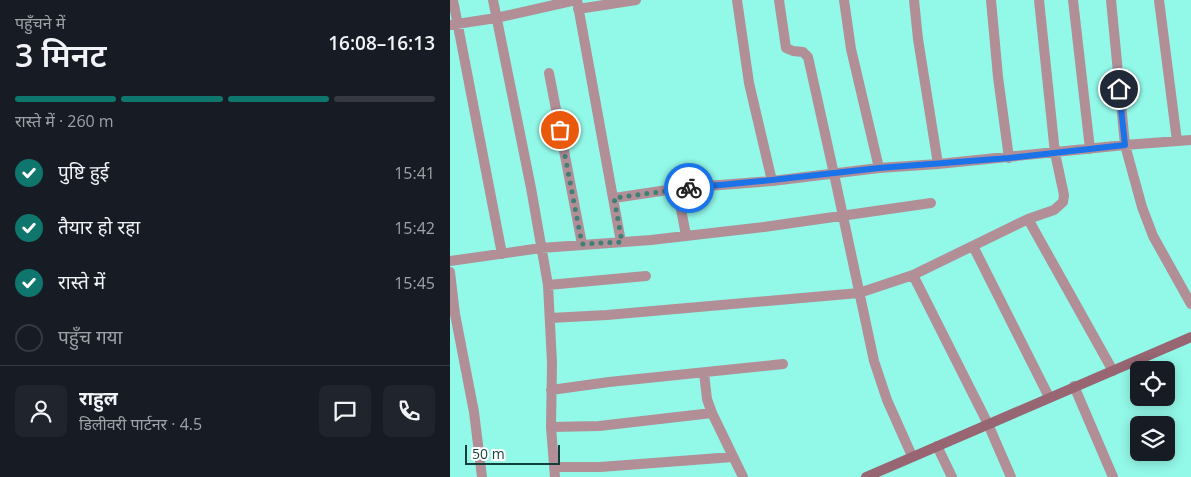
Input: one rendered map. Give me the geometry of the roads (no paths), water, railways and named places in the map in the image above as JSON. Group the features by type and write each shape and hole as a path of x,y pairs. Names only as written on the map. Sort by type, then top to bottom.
{"street":[{"path":"453,0 454,25 502,254"},
{"path":"493,0 531,188 548,285 552,363 551,427 555,472 733,457"},
{"path":"454,25 577,3 636,0"},
{"path":"737,0 749,83 772,180"},
{"path":"779,0 786,48 803,52 808,57 880,382 912,456"},
{"path":"844,0 851,49 879,168"},
{"path":"914,0 918,38 938,164"},
{"path":"991,0 998,77 1009,158"},
{"path":"550,318 607,315 859,293 913,275 1028,219 1054,210 1062,202 1064,195 1055,152 1038,0"},
{"path":"1073,0 1090,149"},
{"path":"1111,0 1125,145 1142,207 1153,236 1191,304"},
{"path":"1158,0 1177,141"},
{"path":"577,3 622,242"},
{"path":"549,73 582,244"},
{"path":"614,198 677,189 879,168 1009,158 1125,145 1191,140"},
{"path":"677,189 686,236"},
{"path":"450,261 541,248 686,236 843,217 931,203"},
{"path":"1028,219 1113,371"},
{"path":"973,246 1049,397"},
{"path":"450,272 455,314 474,412 482,477"},
{"path":"913,275 988,424 1011,477"},
{"path":"548,285 646,276"},
{"path":"866,477 1191,337"},
{"path":"551,390 609,382 784,364"},
{"path":"704,373 707,399 712,413 743,477"},
{"path":"1074,386 1113,477"},
{"path":"551,427 607,425 712,413"},
{"path":"937,446 952,477"}]}
